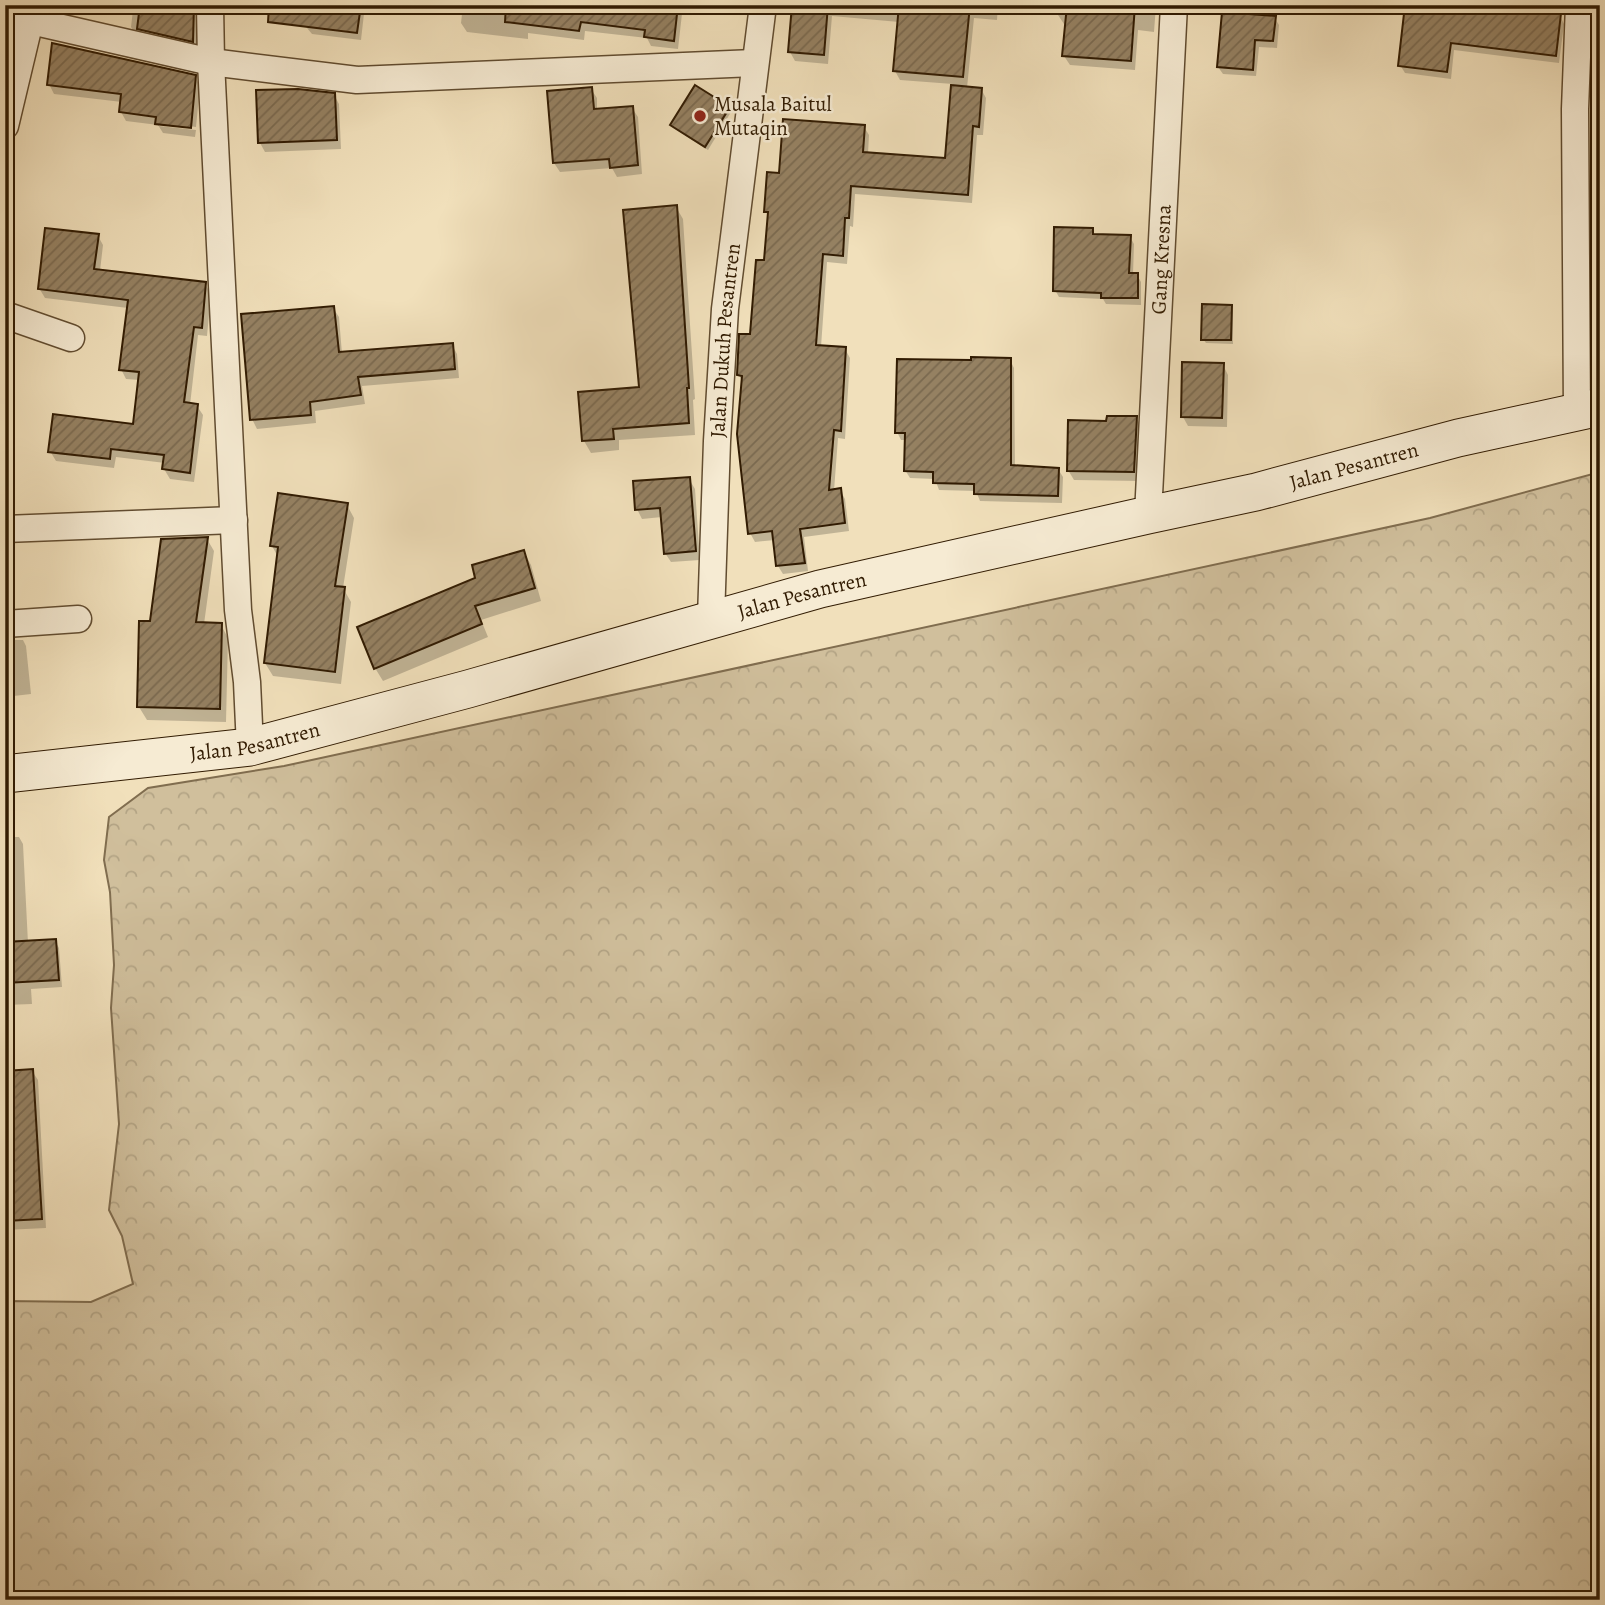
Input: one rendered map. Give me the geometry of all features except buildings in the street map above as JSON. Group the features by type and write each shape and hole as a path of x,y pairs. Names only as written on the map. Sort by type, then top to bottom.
{"main road":[{"name":"Jalan Pesantren","path":"5,774 250,747 468,689 820,589 1256,492 1458,438 1588,411"}],"street":[{"path":"210,5 234,520 250,747"},
{"name":"Jalan Dukuh Pesantren","path":"711,618 725,309 763,5"},
{"name":"Gang Kresna","path":"1148,515 1174,5"},
{"path":"1579,5 1575,109 1588,411"},
{"path":"5,126 18,18 211,62 357,80 754,63"},
{"path":"5,315 71,338"},
{"path":"5,529 234,520"},
{"path":"5,624 78,619"}],"green space":[{"path":"1600,472 1600,1600 5,1600 5,1301 91,1302 133,1284 122,1236 109,1210 119,1124 111,1008 114,965 110,892 104,860 109,817 148,788 284,766 1430,518"}],"place":[{"name":"Musala Baitul Mutaqin","path":"700,116"}]}
